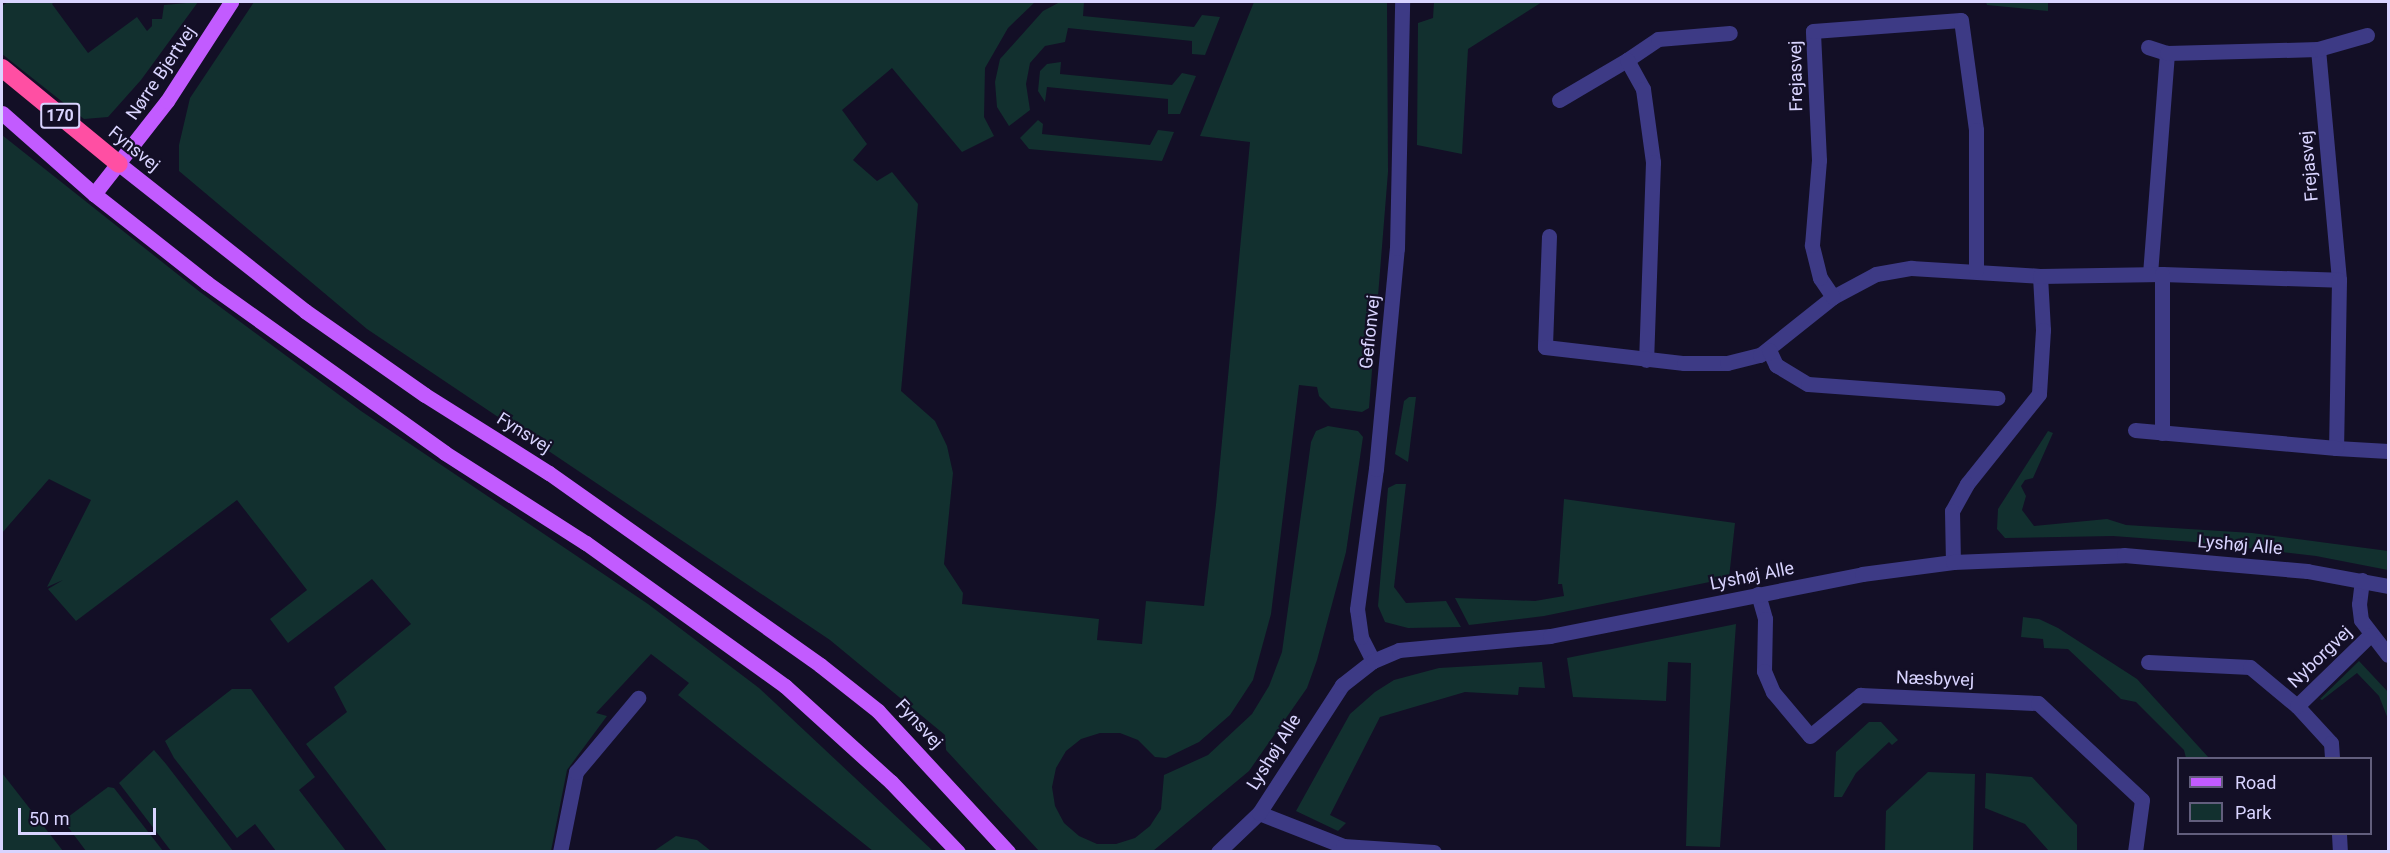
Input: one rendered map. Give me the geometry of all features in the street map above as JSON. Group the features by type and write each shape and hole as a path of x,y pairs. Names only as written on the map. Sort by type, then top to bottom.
{"highway":[{"name":"Fynsvej","path":"2,68 119,164"}],"main road":[{"name":"Nørre Bjertvej","path":"94,194 167,101 231,2"},
{"name":"170","path":"2,113 94,194 207,284 445,453 586,543 785,686 891,782 958,852"},
{"name":"Fynsvej","path":"119,164 305,311 425,395 549,473 820,665 878,711 1008,852"}],"street":[{"name":"Gefionvej","path":"1373,661 1361,637 1357,609 1376,469 1397,248 1402,2"},
{"name":"Frejasvej","path":"1833,297 1820,278 1812,245 1819,160 1813,31 1961,20 1976,130 1976,271"},
{"path":"1559,99 1627,60 1658,39 1730,33"},
{"path":"2148,47 2167,53 2318,49 2367,35"},
{"name":"Frejasvej","path":"2318,49 2339,280 2336,448"},
{"path":"2162,433 2156,274 2167,53"},
{"path":"1627,60 1643,89 1653,162 1646,360"},
{"path":"1549,236 1545,347 1646,360 1727,363 1769,350 1833,297 1858,281 1895,269 1976,271 2040,276 2156,274 2339,280"},
{"path":"1953,562 1952,512 1967,484 2039,394 2043,330 2040,276"},
{"path":"1769,350 1776,365 1808,384 1997,398"},
{"path":"2135,430 2388,451"},
{"name":"Lyshøj Alle","path":"1218,852 1259,813 1329,700 1373,661 1427,645 1550,636 1758,594 1953,562 2124,555 2217,562 2362,580 2388,586"},
{"path":"2362,580 2359,604 2361,620 2370,635 2388,655"},
{"name":"Næsbyvej","path":"1758,594 1764,619 1764,671 1773,692 1810,736 1860,695 2038,703 2142,800 2135,852"},
{"name":"Nyborgvej","path":"2297,706 2370,635"},
{"name":"Nyborgvej","path":"2148,662 2250,667 2297,706 2331,743 2332,757"},
{"path":"560,852 576,772 638,698"},
{"path":"1259,813 1343,849 1434,852"},
{"path":"2339,835 2340,852"}],"green space":[{"path":"8,2 54,2 52,4 88,53 137,17 147,31 152,26 152,19 162,19 164,5 198,2 141,80 108,117 84,119 2,54 2,6"},
{"path":"254,2 1035,2 1008,28 985,68 984,117 994,136 962,152 892,68 842,110 867,144 853,160 877,181 892,172 918,204 901,391 935,421 947,446 953,473 944,564 963,593 962,604 1099,619 1097,640 1142,644 1146,601 1204,606 1216,505 1250,142 1200,136 1254,2 1387,2 1388,172 1369,408 1362,412 1331,408 1319,396 1317,387 1299,385 1271,614 1253,680 1230,715 1199,742 1166,758 1155,757 1138,740 1120,733 1100,733 1081,739 1066,751 1056,768 1052,787 1055,806 1064,823 1079,836 1097,844 1116,844 1135,838 1150,826 1161,809 1164,775 1208,755 1252,714 1269,686 1282,652 1311,442 1316,431 1328,426 1358,431 1363,437 1346,552 1317,660 1307,688 1249,771 1153,851 1039,851 946,750 945,735 830,640 367,329 179,171 179,145 190,98"},
{"path":"1060,2 1084,2 1083,16 1194,27 1202,15 1220,17 1205,55 1192,54 1192,41 1068,28 1065,42 1045,46 1030,63 1026,84 1030,110 1009,126 997,107 995,82 1000,59 1043,11"},
{"path":"1434,2 1542,2 1468,49 1462,154 1417,145 1418,23 1433,18"},
{"path":"1986,2 2048,2 2048,11 1987,5"},
{"path":"1061,62 1060,74 1172,85 1182,73 1196,76 1180,114 1168,114 1168,99 1047,87 1045,102 1038,91 1040,71 1047,64"},
{"path":"1038,120 1043,124 1042,134 1150,145 1158,130 1174,132 1162,161 1029,149 1020,138"},
{"path":"2,135 200,292 361,411 648,604 759,688 933,851 873,851 678,695 689,683 651,654 596,713 607,716 567,770 551,851 387,851 306,744 347,712 334,687 411,624 372,579 288,643 270,619 307,590 237,500 76,621 48,589 63,580 47,587 91,500 49,479 2,533"},
{"path":"1409,397 1416,397 1408,462 1395,454 1404,401"},
{"path":"2048,431 2053,433 2033,478 2025,480 2021,486 2026,496 2022,510 2034,526 2107,519 2126,525 2252,533 2388,551 2388,570 2316,556 2194,542 2113,536 2005,538 1997,529 1998,509"},
{"path":"1396,484 1406,484 1394,587 1406,603 1446,601 1461,627 1408,628 1385,622 1378,606 1388,488"},
{"path":"1564,499 1735,523 1729,578 1544,616 1469,625 1455,598 1535,601 1564,596 1562,584 1558,584"},
{"path":"2023,617 2039,619 2058,628 2137,679 2208,757 2186,757 2184,750 2136,702 2121,699 2068,649 2044,648 2043,639 2021,637"},
{"path":"1736,624 1720,847 1686,846 1691,663 1668,662 1666,701 1573,697 1567,658"},
{"path":"2359,661 2388,692 2388,719 2379,696 2357,673 2322,700 2320,699"},
{"path":"1542,662 1545,688 1519,687 1518,695 1465,692 1380,717 1330,815 1346,823 1338,831 1296,811 1350,714 1375,692 1394,680 1439,668"},
{"path":"232,689 251,689 315,777 299,790 346,851 276,851 255,824 237,838 174,758 165,741"},
{"path":"1869,722 1881,722 1898,740 1892,745 1889,742 1856,773 1842,797 1834,797 1836,752"},
{"path":"154,750 233,851 171,851 119,783"},
{"path":"1928,772 1975,774 1973,851 1885,851 1886,811"},
{"path":"2,773 63,851 2,851"},
{"path":"1986,773 2032,777 2077,825 2077,851 2049,851 2025,824 1985,808"},
{"path":"108,787 114,788 163,851 86,851 68,827 68,817"},
{"path":"676,836 697,840 711,851 654,851"}]}
